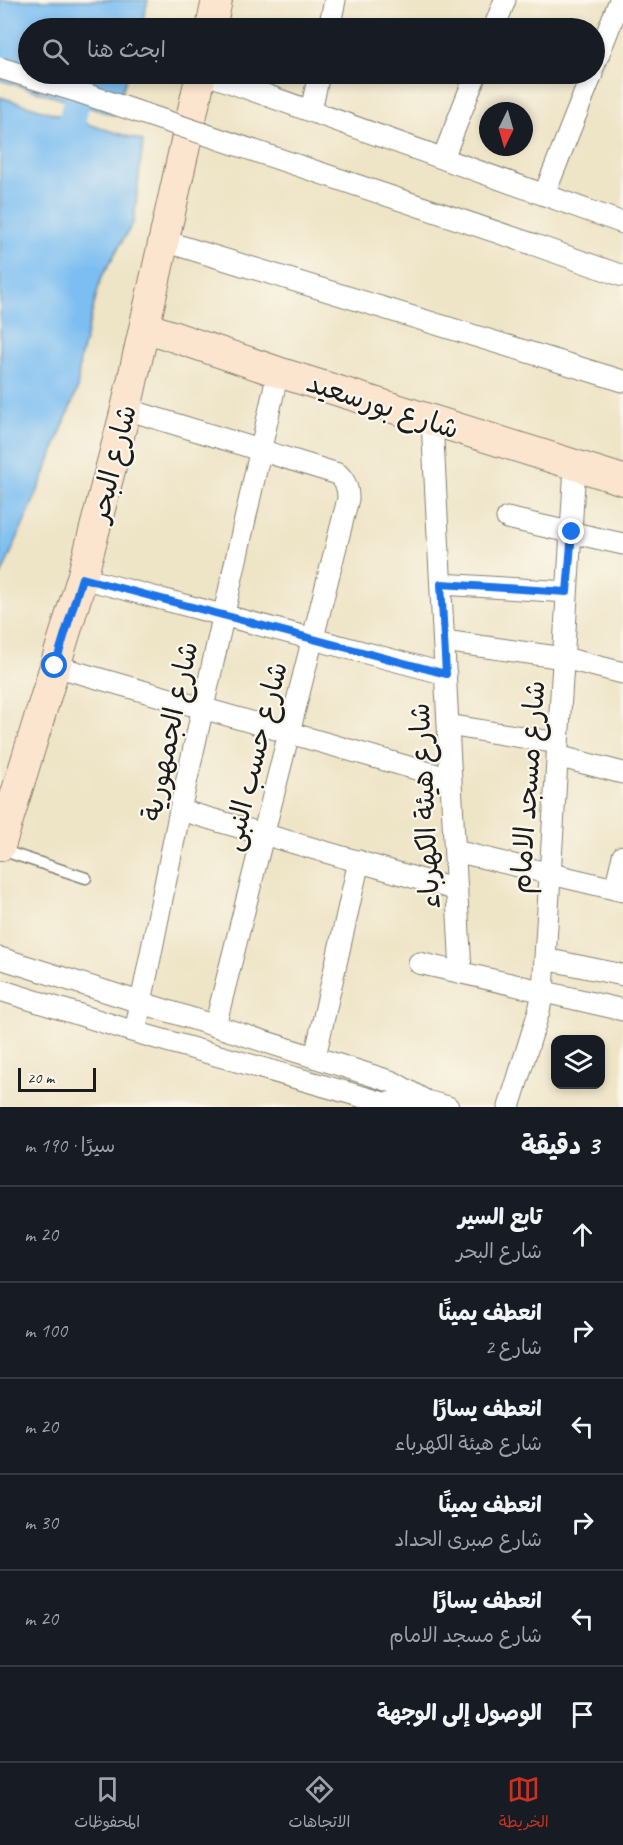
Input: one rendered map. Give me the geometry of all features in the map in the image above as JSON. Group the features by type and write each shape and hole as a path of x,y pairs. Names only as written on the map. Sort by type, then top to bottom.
{"street":[{"path":"213,18 217,0"},
{"path":"330,18 335,0"},
{"path":"498,18 505,0"},
{"path":"605,38 620,0"},
{"path":"0,68 18,74"},
{"path":"51,84 623,276"},
{"name":"شارع البحر","path":"0,848 82,578 126,409 199,84"},
{"path":"235,84 623,223"},
{"path":"310,111 317,84"},
{"path":"443,158 472,84"},
{"path":"544,195 587,84"},
{"path":"164,242 623,381"},
{"name":"شارع بورسعيد","path":"145,327 278,372 623,480"},
{"name":"شارع الجمهورية","path":"135,1032 202,708 278,372"},
{"path":"126,409 260,450"},
{"name":"شارع هيئة الكهرباء","path":"432,421 461,972"},
{"name":"شارع حسب النبى","path":"215,1026 348,499 348,489 344,479 338,474 260,450"},
{"name":"شارع مسجد الامام","path":"509,1107 543,991 575,466"},
{"path":"507,518 623,544"},
{"path":"82,578 446,674"},
{"path":"441,584 567,592"},
{"path":"444,641 564,658 623,673"},
{"path":"55,666 451,780"},
{"path":"448,725 557,749 623,774"},
{"path":"180,810 457,890"},
{"path":"455,851 619,890 623,856"},
{"path":"315,1057 359,861"},
{"path":"0,958 393,1082 425,1104"},
{"path":"545,959 623,975"},
{"path":"419,963 623,1010"},
{"path":"0,990 135,1032 384,1103 448,1107"}],"lane":[{"path":"0,848 86,879"}],"water":[{"path":"0,0 148,0 144,18 18,18 18,84 125,84 114,115 0,80"},
{"path":"0,97 143,141 134,221 101,278 80,359 77,390 37,493 0,578"}],"waterway":[{"path":"64,154 81,84"}],"route":[{"path":"55,666 82,578 446,674 441,584 567,592 572,532"}]}
